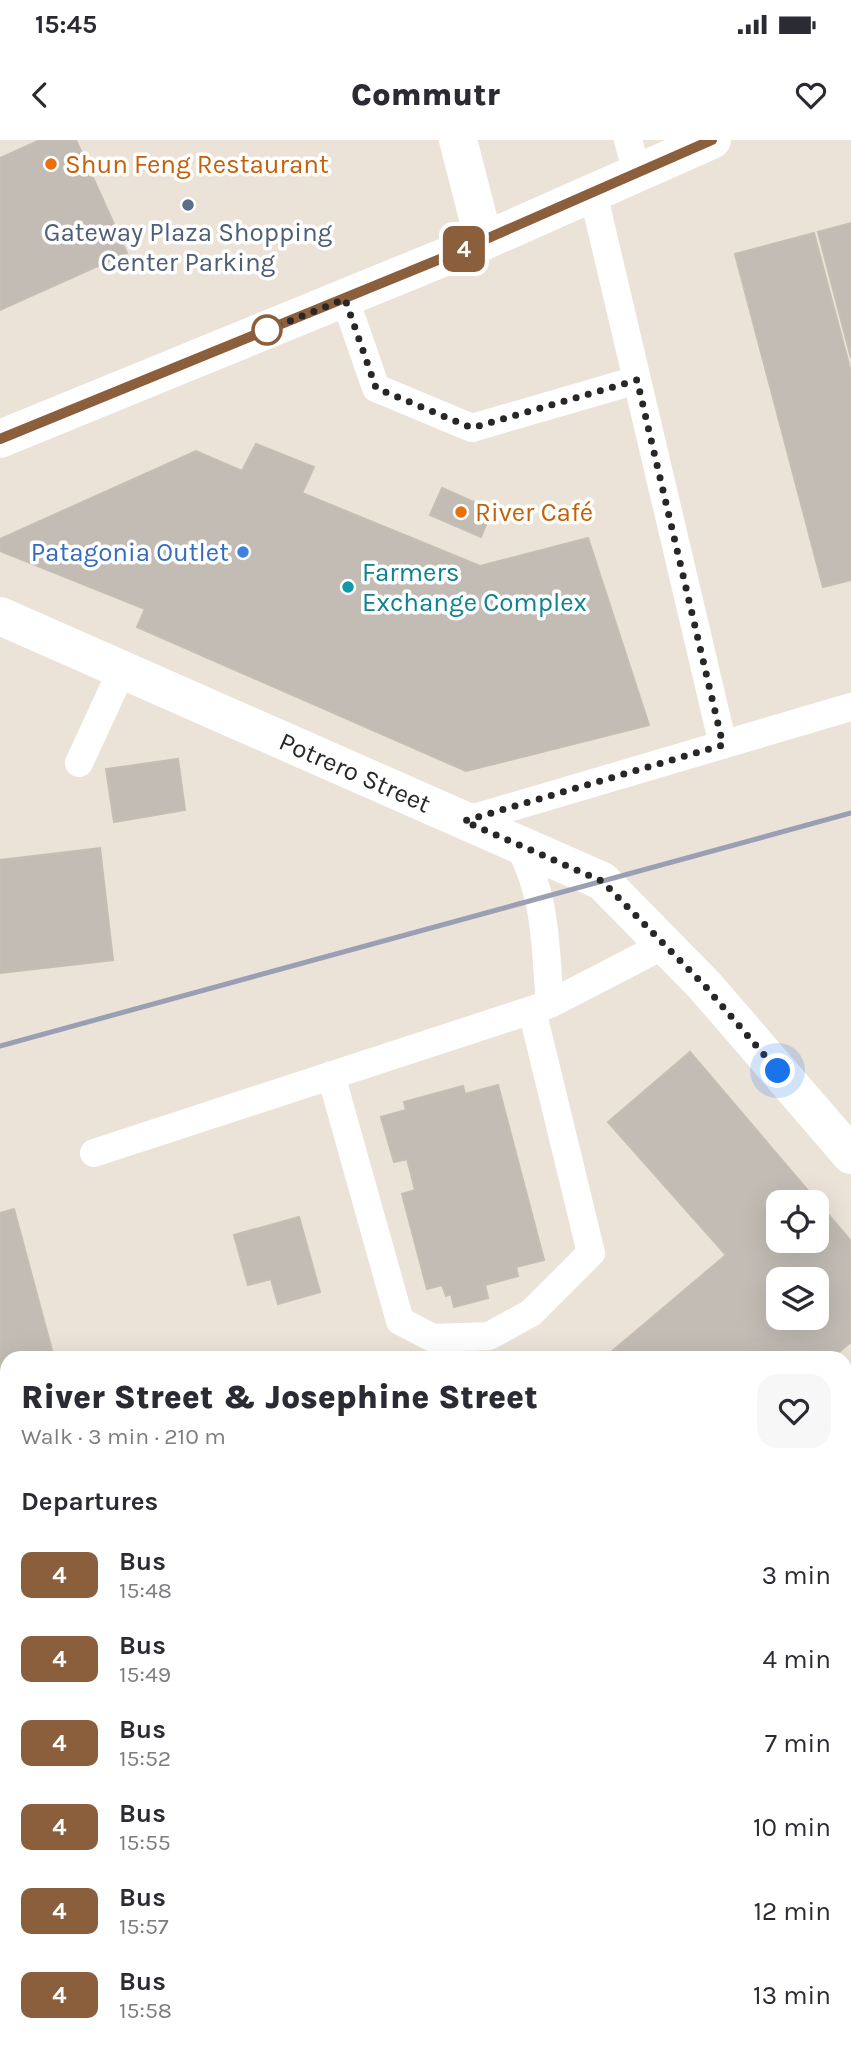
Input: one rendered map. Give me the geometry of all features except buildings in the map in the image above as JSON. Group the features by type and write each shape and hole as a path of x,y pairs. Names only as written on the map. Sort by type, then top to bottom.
{"street":[{"path":"458,140 484,241"},
{"path":"0,439 484,241 593,192 633,157 712,140"},
{"name":"Potrero Street","path":"0,616 602,881 705,986 851,1156"}],"lane":[{"path":"593,192 723,745"},
{"path":"345,299 376,388 472,428 637,380"},
{"path":"79,764 122,670"},
{"path":"464,821 851,708"},
{"path":"331,1075 400,1321 433,1338 489,1336 531,1313 591,1253 541,1007 540,898 532,870 519,845"},
{"path":"94,1153 541,1007 664,945"}],"railway":[{"path":"0,1046 851,813"}],"bus line":[{"name":"4","path":"0,439 484,241 712,140"}],"place":[{"name":"Shun Feng Restaurant","path":"51,164"},
{"name":"Gateway Plaza Shopping Center Parking","path":"188,205"},
{"name":"River Café","path":"461,512"},
{"name":"Patagonia Outlet","path":"243,552"},
{"name":"Farmers Exchange Complex","path":"348,587"}],"route":[{"path":"267,330 345,299 376,388 472,428 637,380 723,745 464,821 602,881 705,986 778,1071"}]}
